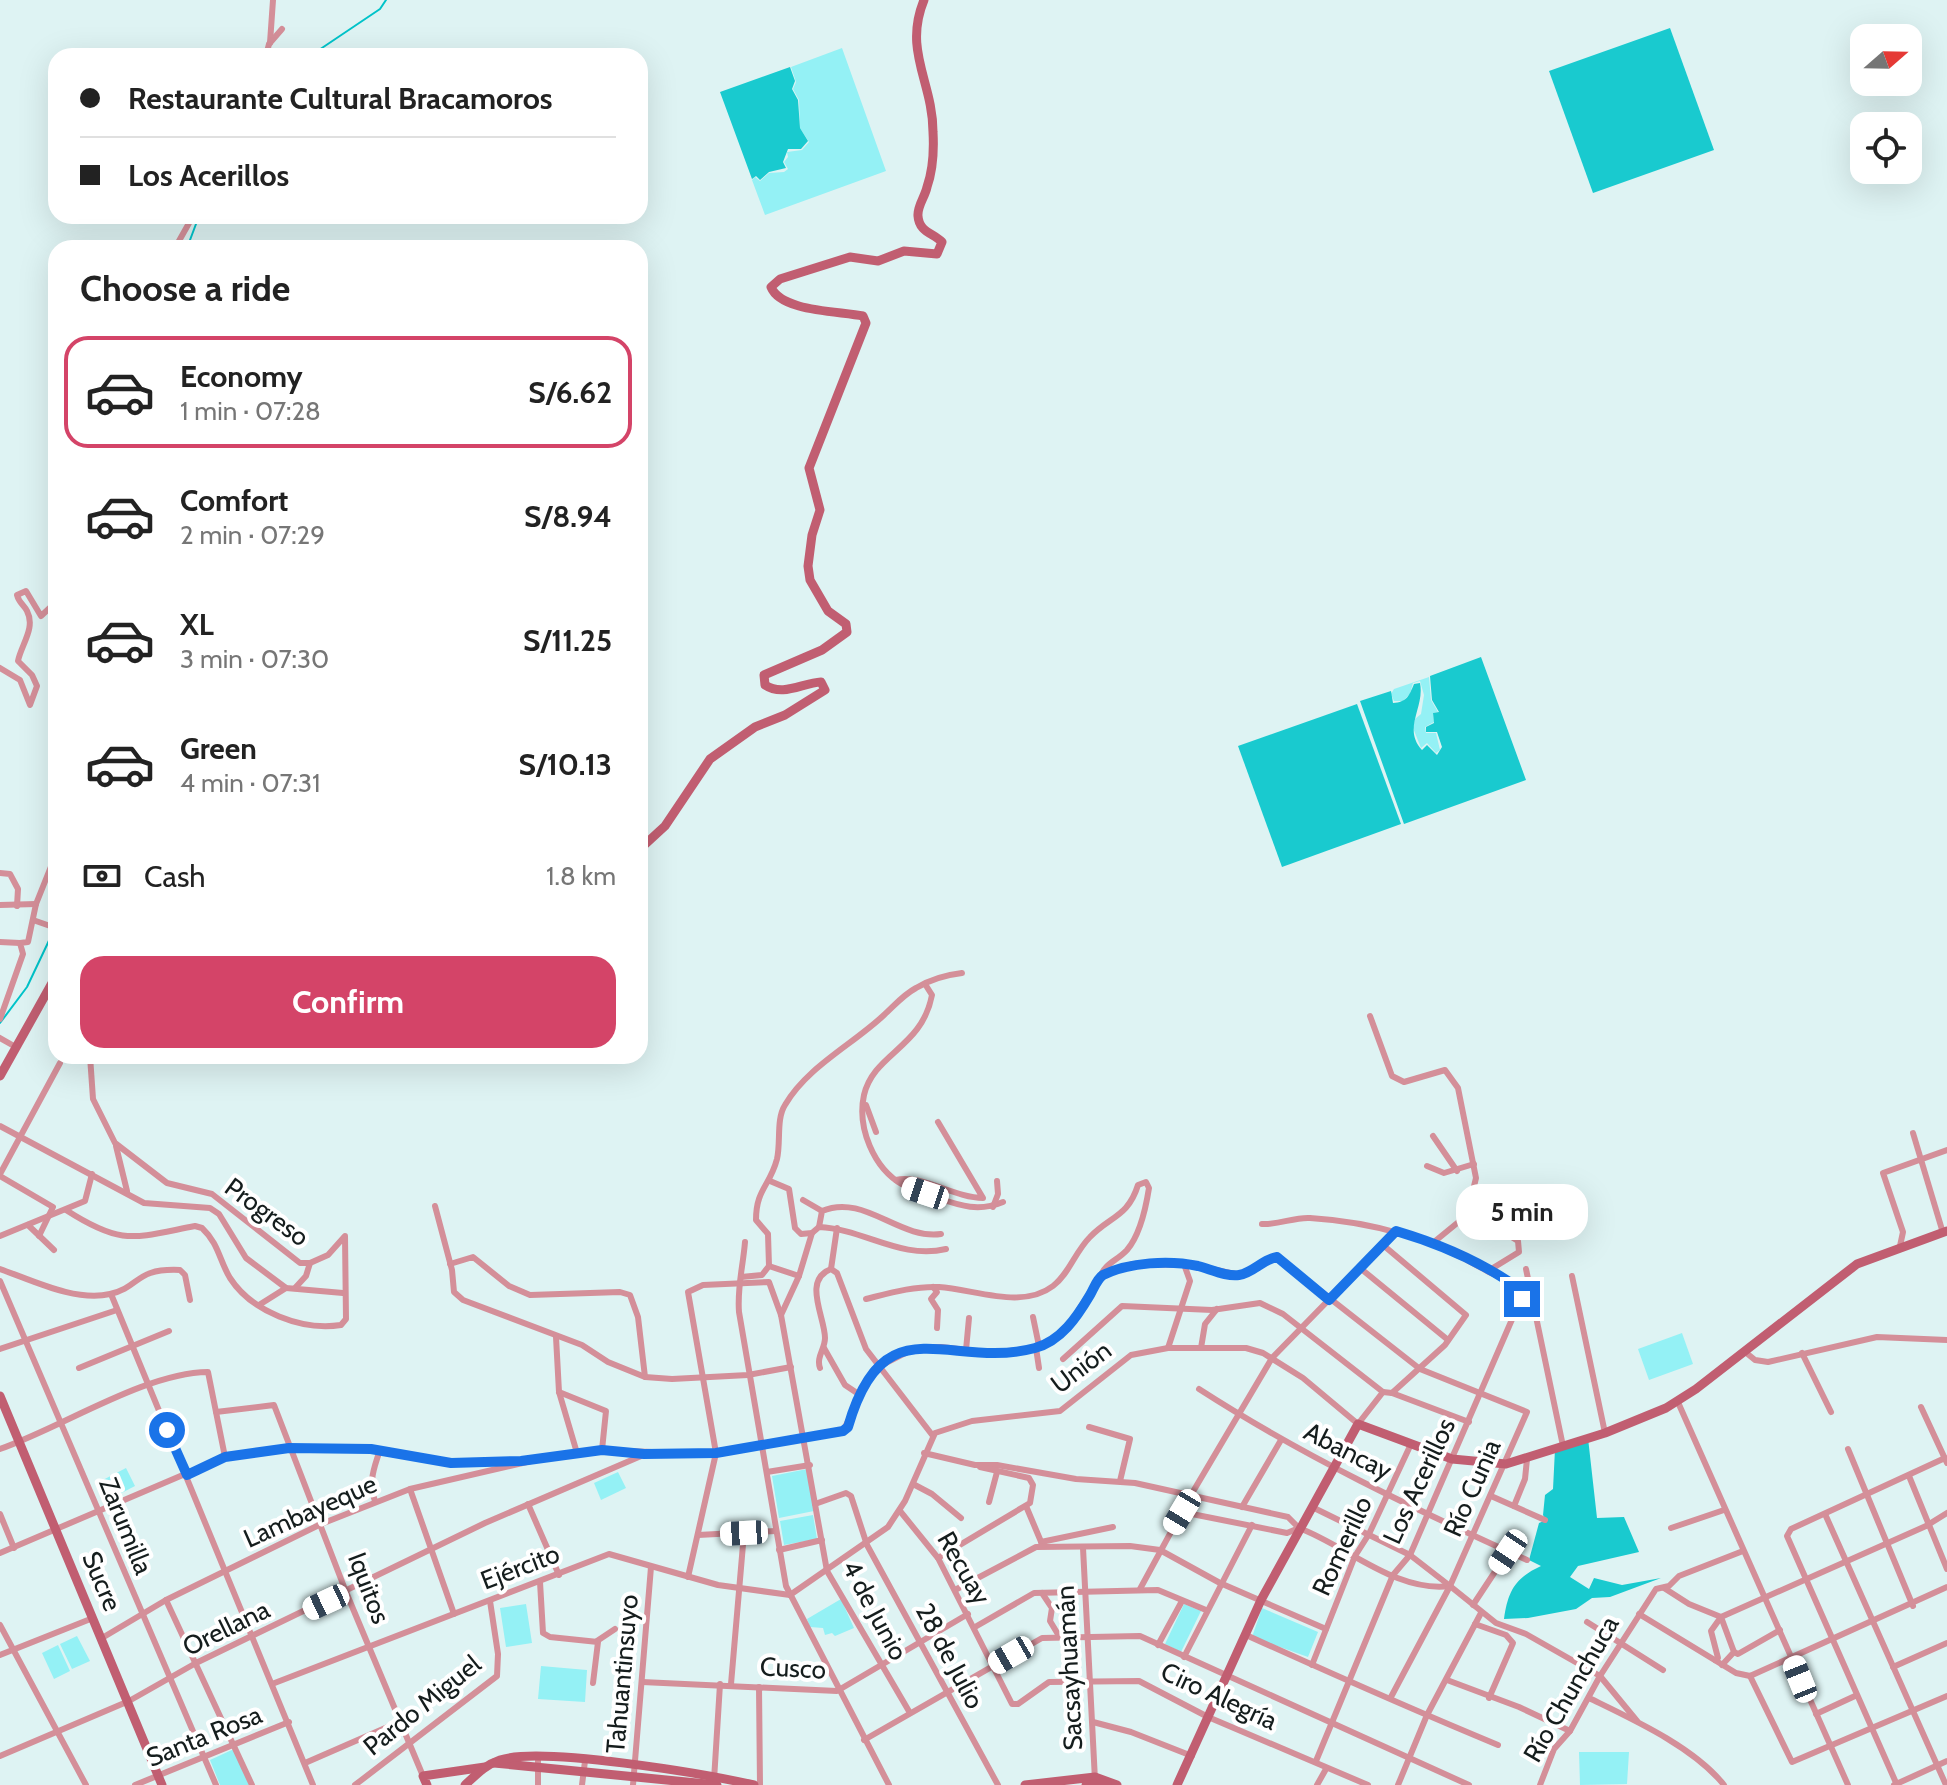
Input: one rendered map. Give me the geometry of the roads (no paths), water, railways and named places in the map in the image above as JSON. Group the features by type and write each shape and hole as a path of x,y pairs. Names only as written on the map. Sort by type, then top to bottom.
{"street":[{"path":"268,48 273,0"},
{"path":"648,842 665,826 710,759 755,727 785,715 825,690 821,682 795,689 771,689 765,685 764,675 822,650 847,632 846,624 828,611 810,580 810,551 820,510 809,468 866,323 863,316 801,307 779,297 771,287 780,279 850,257 878,261 904,251 937,254 942,242 921,227 918,218 927,188 933,133 932,110 914,32 924,0"},
{"path":"270,43 282,29"},
{"path":"0,668 20,680 30,705 37,686 18,661 28,637 29,624 28,612 17,595 26,591 31,594 41,616 48,609"},
{"path":"0,942 28,942 36,904 48,871"},
{"path":"0,873 10,874 15,882 17,906"},
{"path":"2,905 36,904"},
{"path":"33,920 48,925"},
{"path":"0,1019 23,954 20,943"},
{"path":"688,1577 716,1453 688,1292 703,1285 762,1275 769,1266 768,1234 756,1220 756,1210 759,1191 770,1181 780,1141 783,1109 796,1089 898,1000 945,975 962,973"},
{"path":"925,984 932,995 926,1017 901,1050 881,1064 864,1094 862,1132 887,1173 896,1180 963,1208 993,1207 1003,1202"},
{"path":"0,1076 48,989"},
{"path":"1370,1016 1392,1076 1404,1082 1445,1070 1458,1088 1476,1178 1470,1211 1434,1242"},
{"path":"0,1038 14,1046"},
{"path":"39,1236 52,1211 48,1202 0,1175 59,1064"},
{"name":"Progreso","path":"91,1064 93,1099 115,1143 167,1183 212,1194 300,1263 310,1263"},
{"path":"865,1102 876,1132"},
{"path":"896,1180 915,1180 962,1197 983,1198 938,1122"},
{"path":"0,1126 127,1191 144,1203 210,1208 219,1214 239,1251 286,1288"},
{"path":"1358,1424 1452,1459 1506,1464 1605,1433 1677,1400 1857,1264 1945,1232 1913,1133"},
{"path":"1433,1136 1457,1171"},
{"path":"115,1143 127,1191"},
{"path":"1900,1246 1903,1232 1883,1173 1947,1150"},
{"path":"1427,1166 1444,1173 1474,1164"},
{"path":"0,1236 85,1201 92,1174"},
{"path":"770,1181 789,1189 795,1228 801,1234 812,1233"},
{"path":"993,1207 998,1194 997,1181"},
{"path":"824,1348 845,1385 860,1395 877,1365 913,1349 929,1346 993,1353 1037,1347 1069,1325 1107,1264 1127,1249 1140,1224 1149,1188 1146,1182 1138,1185 1129,1206 1087,1240 1062,1277 1037,1295 1013,1297 933,1287 910,1288 866,1299"},
{"path":"803,1200 822,1211"},
{"path":"822,1211 835,1205 852,1207 920,1232 941,1234"},
{"path":"435,1206 454,1292 471,1303 582,1345 608,1362 645,1377 672,1379 748,1375 791,1367"},
{"path":"66,1210 100,1230 130,1239 195,1226 202,1228 223,1257 229,1277 265,1312 310,1325 341,1325 346,1319 343,1293 345,1236 338,1240 328,1255 310,1263 306,1276 295,1288"},
{"path":"781,1315 799,1276 812,1233 819,1227 822,1211"},
{"path":"1262,1224 1283,1225 1308,1218 1396,1231 1434,1242 1488,1271 1519,1252 1518,1241 1470,1211"},
{"path":"28,1225 54,1250"},
{"path":"819,1227 837,1228 916,1253 946,1249"},
{"path":"831,1269 837,1228"},
{"path":"1140,1589 1272,1358 1396,1231"},
{"path":"745,1242 739,1280 748,1375 775,1531 790,1595 837,1691 889,1785"},
{"path":"1383,1245 1461,1309 1466,1319 1420,1369 1392,1393"},
{"path":"1100,1277 1132,1264 1193,1265 1240,1275 1277,1257 1420,1369 1480,1392"},
{"path":"450,1264 467,1258 479,1260 509,1286 530,1295 620,1292 630,1295 638,1317 645,1377"},
{"path":"769,1266 799,1276"},
{"path":"1168,1348 1190,1281 1185,1267"},
{"path":"1360,1268 1448,1340"},
{"path":"0,1269 51,1288 111,1294 153,1270 180,1270 185,1275 190,1300"},
{"path":"790,1595 867,1545 900,1511 933,1436 877,1365 856,1326 839,1277 831,1269"},
{"path":"820,1368 818,1360 824,1348 824,1330 816,1292 824,1273 831,1269"},
{"path":"1526,1269 1563,1446"},
{"name":"Los Acerillos","path":"1316,1761 1393,1575 1410,1555 1429,1514 1523,1294 1488,1271"},
{"path":"1572,1276 1605,1433"},
{"name":"4 de Junio","path":"739,1280 772,1285 781,1315 805,1438 827,1571 910,1713"},
{"name":"Zarumilla","path":"0,1281 141,1617 216,1785"},
{"path":"933,1287 937,1292 931,1299 938,1310 937,1328"},
{"path":"259,1305 286,1288 343,1293"},
{"path":"111,1294 228,1570 313,1785"},
{"path":"1063,1359 1117,1308 1131,1305 1217,1309 1260,1303 1301,1328 1383,1392 1469,1422"},
{"path":"1201,1348 1205,1324 1217,1309"},
{"path":"0,1349 117,1310"},
{"path":"1033,1317 1039,1368"},
{"path":"966,1350 969,1318"},
{"path":"79,1368 169,1331"},
{"path":"556,1337 559,1392 577,1453"},
{"path":"1744,1351 1761,1362 1877,1337 1947,1340"},
{"name":"Unión","path":"933,1436 972,1421 1060,1411 1131,1355 1168,1348 1246,1348 1272,1358 1303,1378 1358,1424"},
{"path":"1802,1353 1831,1412"},
{"path":"0,1449 147,1385 187,1373 208,1372 225,1457"},
{"name":"Abancay","path":"1199,1389 1281,1440 1527,1560"},
{"path":"559,1392 606,1411 602,1450"},
{"path":"1177,1785 1261,1600 1358,1424 1383,1392"},
{"name":"Río Cunia","path":"1391,1697 1427,1624 1450,1586 1527,1412 1480,1392"},
{"name":"Lambayeque","path":"102,1638 166,1600 321,1524 410,1489 444,1484 521,1461 577,1453 602,1450 644,1454 716,1453 805,1438 848,1427 860,1395"},
{"name":"Sucre","path":"0,1396 160,1781"},
{"path":"1677,1400 1848,1785"},
{"name":"Iquitos","path":"216,1412 274,1405 368,1648 425,1780"},
{"path":"1921,1407 1946,1461 1788,1531 1805,1580 1896,1785 1947,1761"},
{"path":"1089,1427 1130,1439 1120,1481"},
{"path":"1242,1507 1281,1440"},
{"name":"Romerillo","path":"1312,1665 1355,1556 1369,1534 1411,1444"},
{"path":"0,1553 225,1457 289,1448 380,1450 451,1463 521,1461"},
{"path":"1848,1449 1913,1606"},
{"path":"375,1501 371,1492 372,1475 380,1450"},
{"path":"924,1453 1029,1478 1033,1491 1026,1506 938,1558"},
{"name":"Orellana","path":"0,1756 129,1701 196,1663 430,1550 644,1454"},
{"path":"1514,1506 1525,1479 1527,1459"},
{"path":"767,1472 810,1465"},
{"path":"975,1465 997,1465 1076,1479 1120,1481 1288,1517 1299,1528 1393,1575 1435,1588 1450,1586"},
{"path":"989,1502 997,1472"},
{"path":"1909,1476 1926,1526 1947,1569"},
{"path":"913,1484 932,1494 961,1518"},
{"path":"410,1489 454,1614"},
{"name":"28 de Julio","path":"815,1504 846,1493 852,1498 867,1545 945,1693 998,1785"},
{"path":"1491,1496 1545,1520"},
{"path":"528,1504 559,1575"},
{"path":"1026,1506 1042,1545"},
{"path":"1312,1507 1410,1555 1496,1623 1526,1634 1600,1676 1637,1721"},
{"path":"1671,1528 1724,1510"},
{"name":"Recuay","path":"900,1511 938,1558 975,1627 1006,1698 1015,1705 1049,1682 1090,1680"},
{"path":"1182,1512 1287,1533 1299,1528"},
{"path":"1715,1660 1718,1658 1711,1631 1721,1617 1926,1526 1947,1513"},
{"path":"0,1514 14,1548"},
{"path":"1825,1514 1946,1785"},
{"path":"1184,1657 1252,1525"},
{"path":"955,1590 1027,1550 1113,1527"},
{"path":"698,1535 775,1531"},
{"path":"731,1684 744,1533"},
{"path":"779,1550 822,1540"},
{"path":"1042,1545 1083,1548 1130,1546 1160,1550 1220,1583 1326,1629"},
{"name":"Sacsayhuamán","path":"1083,1548 1095,1782"},
{"name":"Río Chunchuca","path":"1540,1785 1554,1749 1570,1731 1600,1676 1656,1589 1664,1588 1679,1576 1743,1551"},
{"path":"1473,1605 1508,1552"},
{"name":"Ejército","path":"272,1684 612,1554 741,1590 790,1595"},
{"name":"Tahuantinsuyo","path":"633,1775 651,1567"},
{"path":"540,1582 543,1633 550,1637 597,1641 615,1629"},
{"path":"1639,1614 1722,1665 1750,1676 1913,1606 1947,1587"},
{"path":"1664,1588 1689,1604 1721,1617 1734,1652"},
{"path":"975,1627 1027,1596 1042,1593 1158,1590 1206,1610"},
{"path":"1042,1593 1052,1608 1050,1621 1059,1636"},
{"path":"166,1600 252,1785"},
{"name":"Pardo Miguel","path":"355,1785 497,1676 498,1654 490,1601"},
{"path":"1158,1645 1182,1601"},
{"path":"1398,1785 1427,1715 1481,1613"},
{"name":"Cusco","path":"642,1682 837,1691 968,1614"},
{"path":"0,1655 94,1617"},
{"path":"1587,1622 1663,1670"},
{"path":"1475,1624 1506,1635 1513,1643 1489,1698"},
{"path":"0,1625 86,1785"},
{"path":"1734,1652 1738,1654 1761,1643 1780,1630"},
{"path":"1246,1635 1347,1683 1391,1697 1498,1745"},
{"path":"864,1740 1042,1638 1140,1636 1411,1756 1469,1785"},
{"path":"593,1683 597,1641"},
{"path":"1893,1667 1947,1643"},
{"path":"1722,1665 1734,1652"},
{"path":"1750,1676 1792,1762 1947,1696"},
{"name":"Ciro Alegría","path":"1090,1680 1139,1681 1208,1717 1368,1785"},
{"path":"1447,1680 1519,1707 1570,1731"},
{"path":"715,1782 720,1684"},
{"path":"425,1780 490,1765 537,1762 584,1765 633,1775 757,1785 759,1687"},
{"path":"1816,1714 1855,1696"},
{"path":"1589,1698 1637,1721 1714,1772 1724,1785"},
{"name":"Santa Rosa","path":"135,1785 160,1781 235,1744 289,1722"},
{"path":"305,1763 399,1722"},
{"path":"1093,1722 1131,1732 1192,1756"},
{"path":"537,1762 538,1785"},
{"path":"465,1785 490,1765"},
{"path":"582,1785 584,1765"},
{"path":"1317,1785 1326,1769"},
{"path":"1086,1785 1095,1782"},
{"path":"1028,1785 1114,1784"}],"waterway":[{"path":"322,48 380,9 386,0"},
{"path":"190,240 196,224"},
{"path":"0,1023 27,987 48,943"}]}
